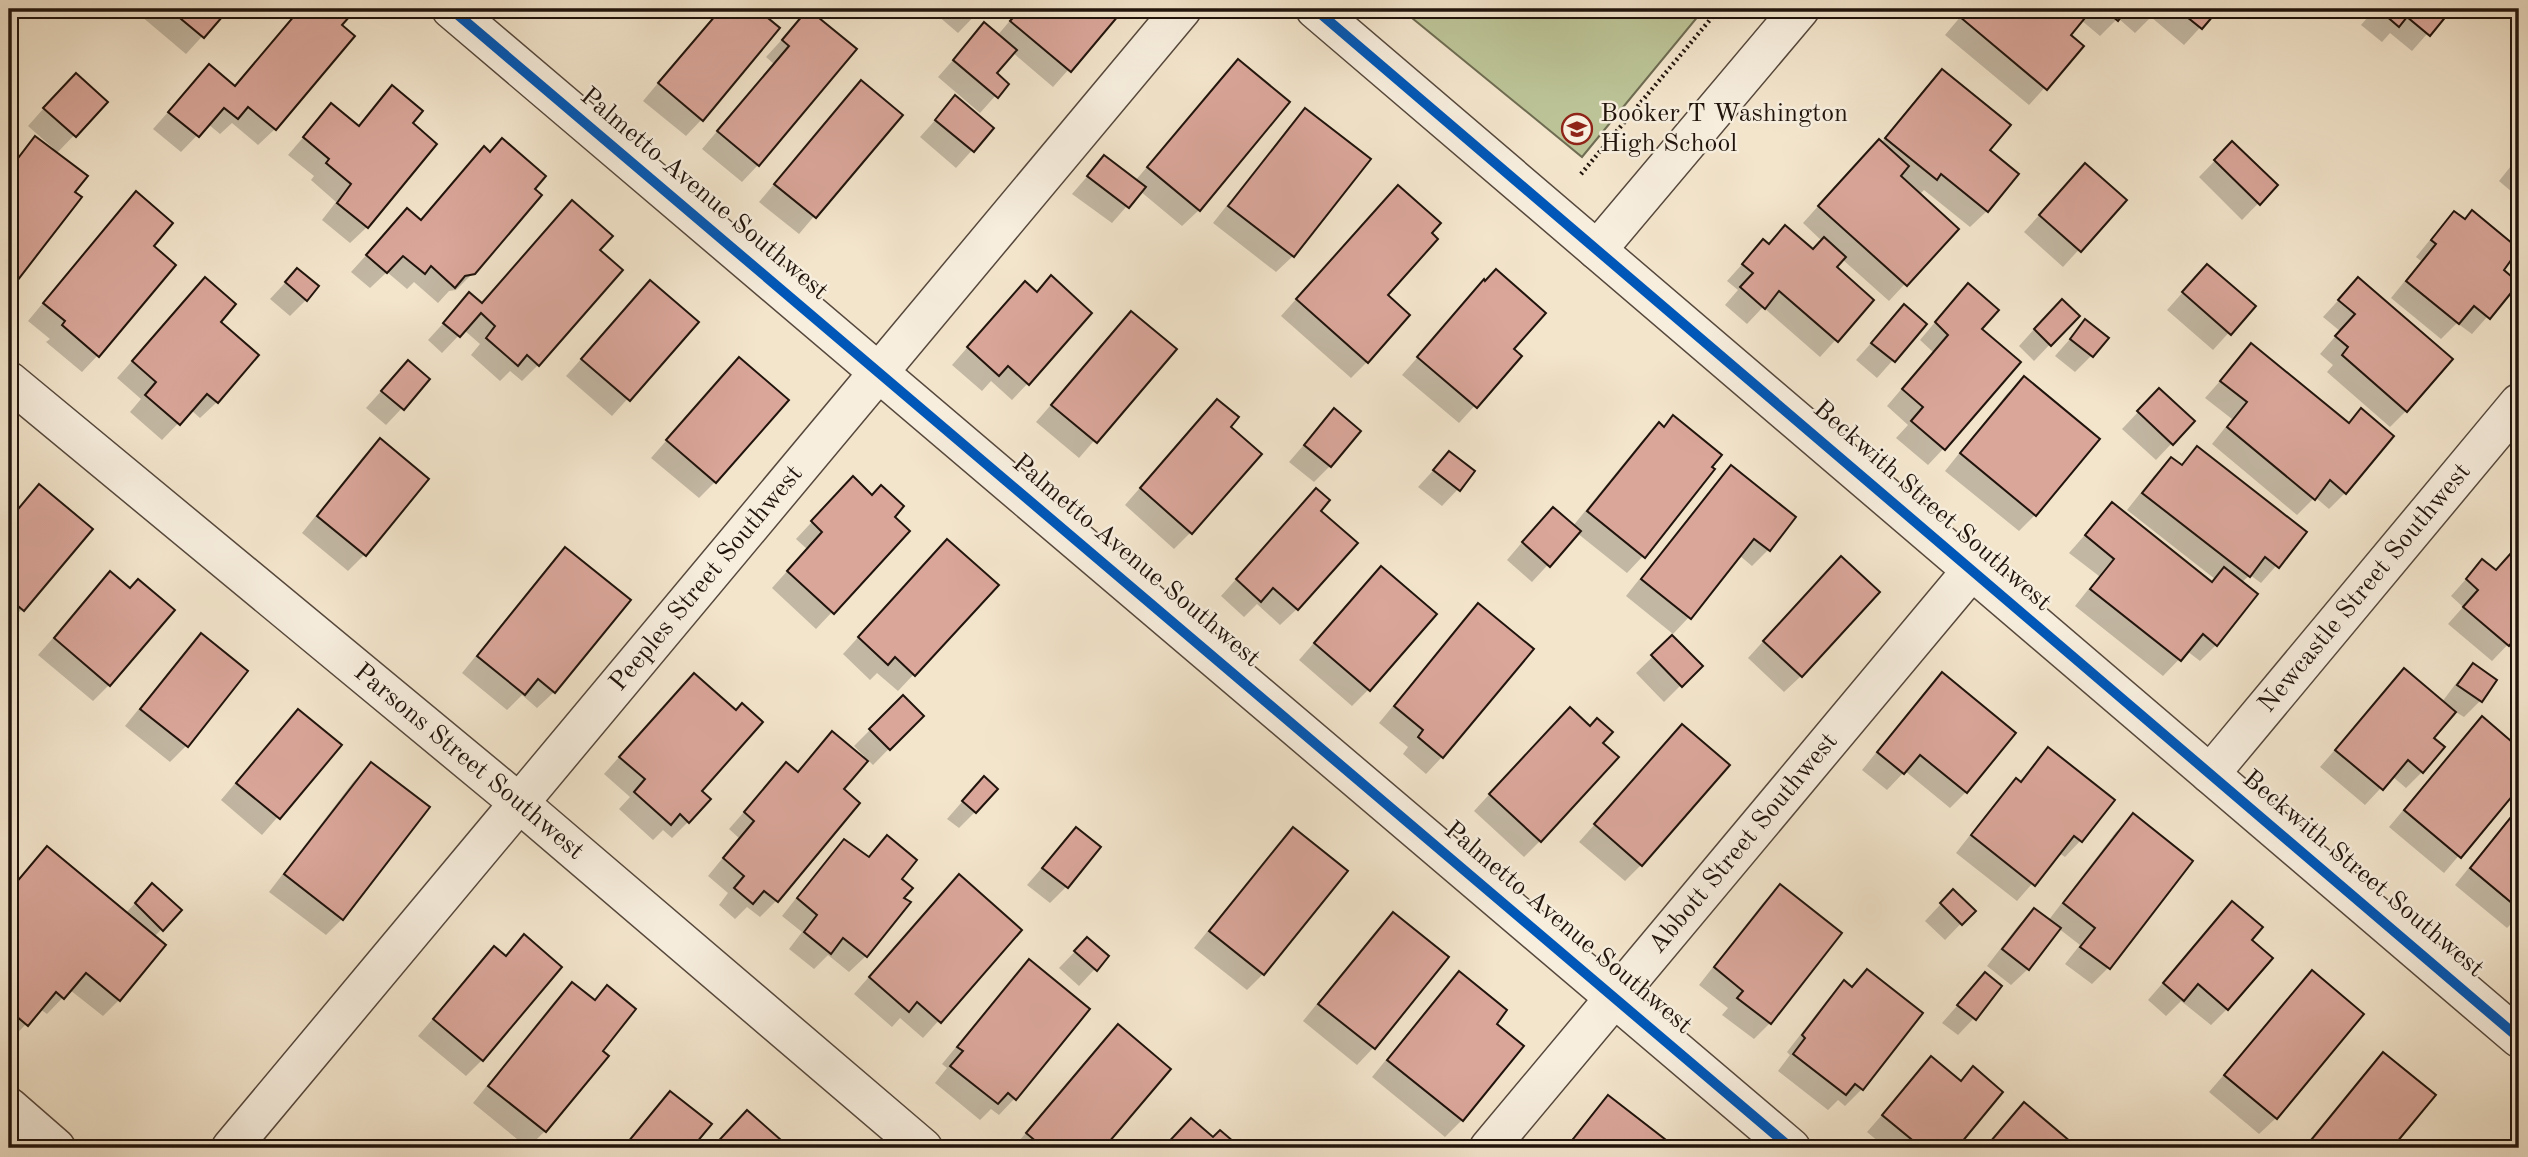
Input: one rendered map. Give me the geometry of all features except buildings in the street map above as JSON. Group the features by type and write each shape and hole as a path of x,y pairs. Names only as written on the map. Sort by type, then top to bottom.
{"street":[{"name":"Palmetto Avenue Southwest","path":"451,9 1791,1148"},
{"name":"Peeples Street Southwest","path":"231,1148 1182,9"},
{"name":"Beckwith Street Southwest","path":"1315,9 2519,1038"},
{"path":"1597,250 1800,9"},
{"name":"Parsons Street Southwest","path":"9,381 519,803 923,1148"},
{"name":"Newcastle Street Southwest","path":"2210,774 2519,403"},
{"name":"Abbott Street Southwest","path":"1489,1148 1972,570"},
{"path":"9,1107 56,1148"}],"path":[{"path":"1581,174 1718,9"}],"green space":[{"path":"1401,9 1704,9 1582,157"}],"cycle path":[{"path":"451,9 1791,1148"},
{"path":"1315,9 2519,1038"}],"place":[{"name":"Booker T Washington High School","path":"1577,129"}]}
